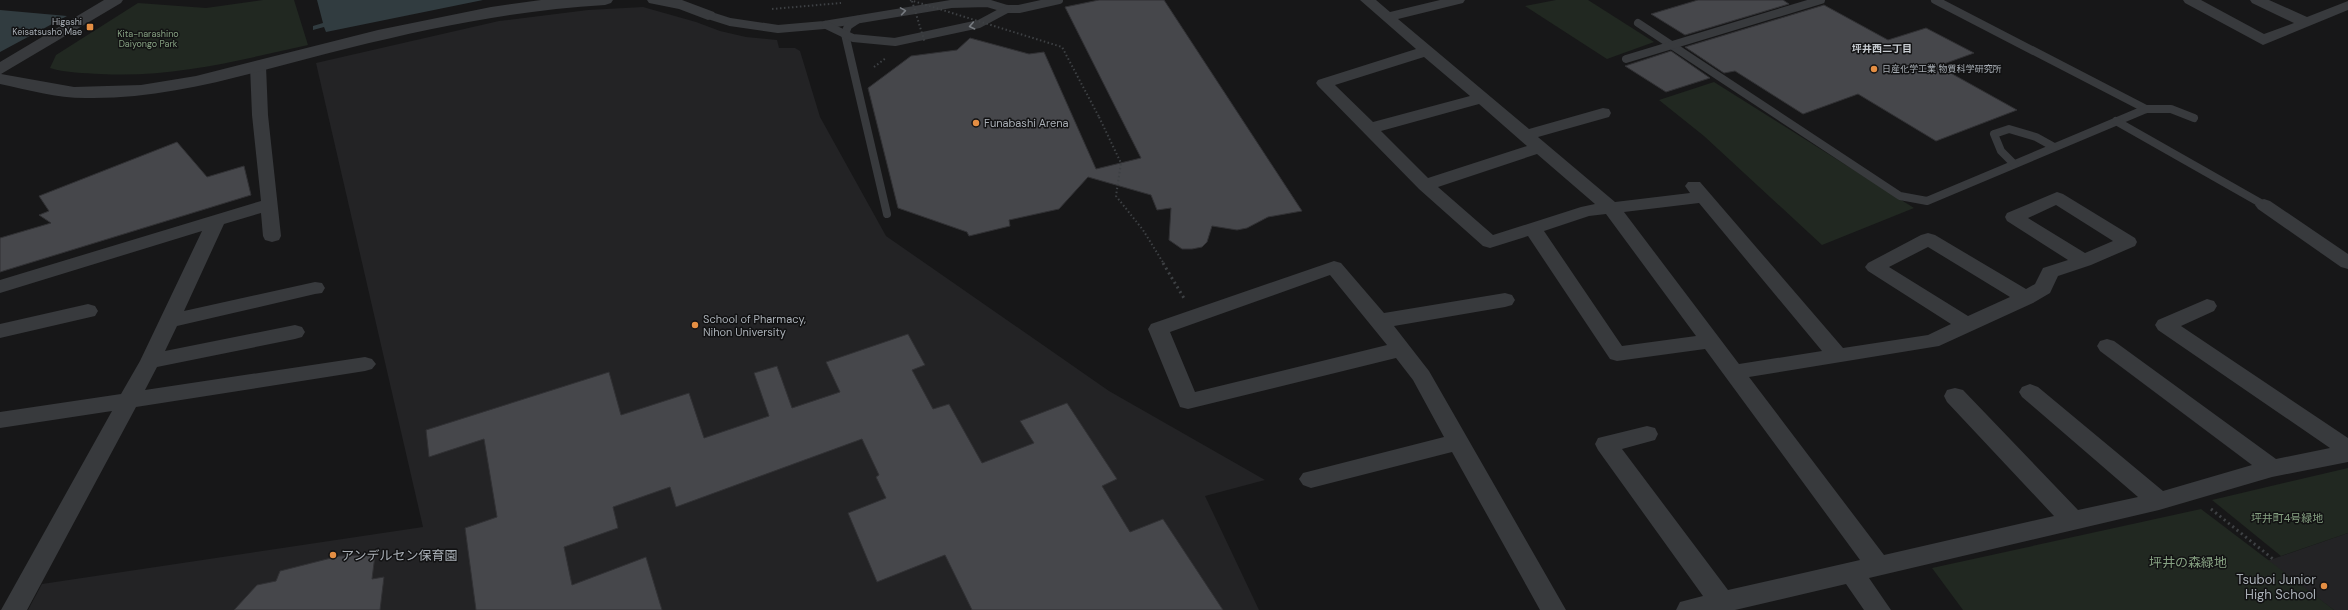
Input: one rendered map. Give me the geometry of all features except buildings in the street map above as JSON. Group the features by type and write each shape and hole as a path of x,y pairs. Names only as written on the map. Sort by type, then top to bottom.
{"street":[{"path":"0,68 115,0"},
{"path":"0,79 67,92 114,92 166,88 393,32 466,16 533,5 605,0"},
{"path":"655,0 683,5 708,14"},
{"path":"1367,0 1612,209 1879,567"},
{"path":"1387,17 1458,0"},
{"path":"2190,0 2263,40 2348,5"},
{"path":"2257,0 2307,23"},
{"path":"1427,51 1324,83 1425,184 1490,242 1587,211 1612,209 1698,191 1838,356"},
{"path":"258,66 260,115 272,236"},
{"path":"1370,128 1483,98"},
{"path":"1425,184 1603,113"},
{"path":"1733,372 1932,341 2026,298 2043,288 2050,272 2084,262 2128,242 2057,198 2014,217 2084,262"},
{"path":"1,289 270,204"},
{"path":"2264,205 2348,262"},
{"path":"14,610 150,361 216,222"},
{"path":"1533,228 1616,354 1709,341"},
{"path":"1967,325 1875,267 1928,239 2026,298"},
{"path":"1402,349 1188,401 1158,329 1334,267 1402,349 1421,376 1553,610"},
{"path":"169,321 315,288"},
{"path":"1380,322 1505,300"},
{"path":"2207,306 2165,325 2348,449"},
{"path":"0,331 88,311"},
{"path":"150,361 295,332"},
{"path":"2107,346 2272,468"},
{"path":"0,420 365,364"},
{"path":"2030,392 2159,501"},
{"path":"1955,396 2074,521"},
{"path":"1647,434 1606,444 1722,602"},
{"path":"1311,479 1457,442"},
{"path":"1689,610 2159,501 2272,468 2348,453"},
{"path":"1851,572 1878,610"}],"lane":[{"path":"824,25 862,40 895,42 979,24 1007,10 1019,9 1060,0"},
{"path":"1626,59 1668,45 1821,0"},
{"path":"1935,0 2146,109"},
{"path":"708,14 756,27 778,29 824,25 951,4 987,3 1007,10"},
{"path":"864,18 848,26 845,34 886,214"},
{"path":"1638,23 1668,45 1900,196 1927,201 2146,109 2158,106 2170,108 2194,118"},
{"path":"2116,121 2264,205"},
{"path":"2014,164 2005,159 2000,152 1994,134 2009,129 2036,137 2054,147"}],"path":[{"path":"911,0 925,43"},
{"path":"911,0 1062,47 1099,117 1121,163 1116,196 1143,230 1195,316"},
{"path":"767,10 827,4"},
{"path":"2207,506 2273,559"}],"shaded area":[{"path":"317,0 483,0 326,32 324,27 313,30 313,26 323,23"},
{"name":"School of Pharmacy, Nihon University","path":"643,7 696,22 720,31 746,37 777,40 779,48 795,48 800,51 820,117 886,236 1109,391 1265,480 1205,496 1259,610 28,610 42,584 423,527 316,63 499,21 588,10"},
{"path":"0,10 67,16 0,52"},
{"name":"Tsuboi Junior High School","path":"2348,533 2348,610 2334,610 2267,561"}],"green space":[{"name":"Kita-narashino Daiyongo Park","path":"263,0 294,0 308,45 231,62 180,71 127,75 69,72 50,68 56,55 138,3 206,8"},
{"path":"1556,0 1588,0 1654,42 1607,59 1525,6"},
{"path":"1714,82 1914,208 1822,245 1704,136 1659,100"},
{"name":"坪井町4号緑地","path":"2348,468 2348,533 2281,556 2212,500"},
{"name":"坪井の森緑地","path":"2201,509 2334,610 1963,610 1932,568"}],"place":[{"name":"Higashi Keisatsusho Mae","path":"90,27"},
{"name":"日産化学工業 物質科学研究所","path":"1874,69"},
{"name":"Funabashi Arena","path":"976,123"},
{"name":"School of Pharmacy, Nihon University","path":"695,325"},
{"name":"アンデルセン保育園","path":"333,555"},
{"name":"Tsuboi Junior High School","path":"2324,586"}],"district":[{"name":"坪井西二丁目","path":"1882,48"}]}
